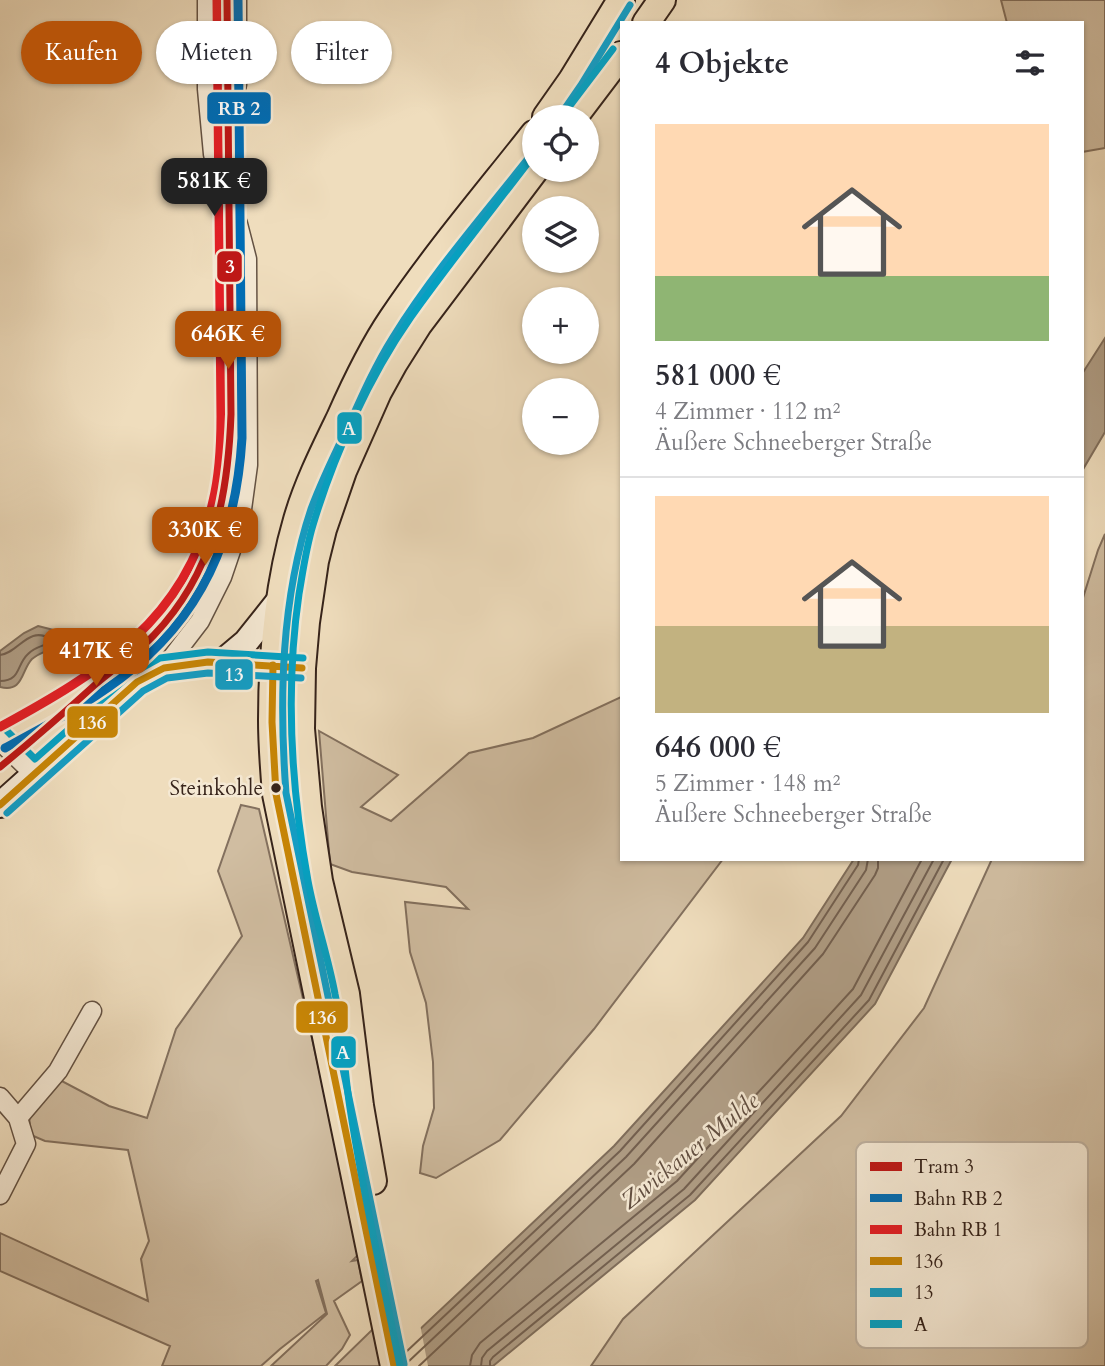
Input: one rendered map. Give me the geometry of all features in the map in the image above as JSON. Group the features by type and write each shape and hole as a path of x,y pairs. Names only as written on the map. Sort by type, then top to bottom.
{"main road":[{"path":"555,105 621,0"},
{"path":"647,21 663,0"},
{"path":"583,105 620,56"},
{"path":"411,1366 383,1272 276,794 272,722 273,665 287,559 297,519 311,479 356,383 390,321 416,284 522,149"},
{"path":"394,1366 371,1171 345,994 319,881 308,807 301,729 306,622 315,561 323,529 343,471 378,393 418,325 526,182"},
{"path":"221,663 246,642 281,598"},
{"path":"0,804 137,682 164,668 208,662 302,668"}],"street":[{"path":"164,668 200,621 222,577 240,524 248,466 247,259 238,224 219,178 213,154 207,89 207,0"},
{"path":"207,89 237,85 237,0"},
{"path":"0,739 35,773"},
{"path":"18,1118 58,1071 92,1011"},
{"path":"0,1097 18,1118 26,1144 0,1195"}],"shaded area":[{"path":"1001,0 1105,0 1105,148 1084,152 1084,21 1006,21"},
{"path":"1105,534 1105,1366 591,1366 623,1319 841,1116 924,1008 991,861 1084,861 1084,595"},
{"path":"620,697 620,861 721,861 594,1029 500,1140 436,1178 420,1173 423,1146 434,1108 433,1062 426,1003 410,952 405,902 468,909 446,887 352,872 330,864 319,731 398,775 361,807 391,821 469,753 533,738"},
{"path":"241,805 259,809 360,1253 352,1261 358,1260 362,1281 334,1301 350,1335 342,1349 326,1366 271,1366 327,1314 318,1280 316,1281 326,1313 261,1366 162,1366 170,1346 0,1271 0,1233 148,1301 141,1259 149,1241 128,1150 45,1141 31,1135 29,1116 60,1080 109,1106 147,1118 176,1029 242,936 218,871"},
{"path":"375,1327 381,1366 335,1366"}],"water":[{"path":"1105,338 1105,432 1084,468 1084,371"},
{"path":"38,626 58,631 62,641 32,659 14,687 0,687 0,651"},
{"name":"Zwickauer Mulde","path":"853,861 951,861 875,1004 695,1200 493,1366 381,1366 614,1146 803,938"}],"pier":[{"path":"420,1324 428,1366 379,1366 378,1363"}],"tram line":[{"name":"3","path":"0,767 154,635 191,586 214,532 226,475 231,414 227,0"}],"transit line":[{"path":"0,727 37,707 104,663 160,611 183,579 200,543 213,501 219,469 221,427 217,0"},
{"path":"5,748 92,698 149,655 173,630 193,602 222,542 232,509 242,438 238,0"},
{"name":"13","path":"620,21 630,5"},
{"name":"13","path":"567,105 620,21"},
{"name":"A","path":"571,105 613,49"},
{"name":"13","path":"404,1364 286,793 283,686 288,614 293,578 311,509 329,465 381,358 426,289 522,166"},
{"name":"A","path":"400,1366 355,1141 338,1008 302,846 292,738 295,630 308,542 331,471 354,417 381,365 411,317 522,171"},
{"name":"A","path":"7,731 35,759 131,674 160,658 208,652 303,658"},
{"name":"136","path":"0,805 137,682 164,668 208,662 302,668"},
{"name":"136","path":"273,665 272,722 276,794 394,1366"},
{"name":"13","path":"7,813 143,691 167,678 208,673 301,678"}],"place":[{"name":"Steinkohle","path":"276,788"}]}
